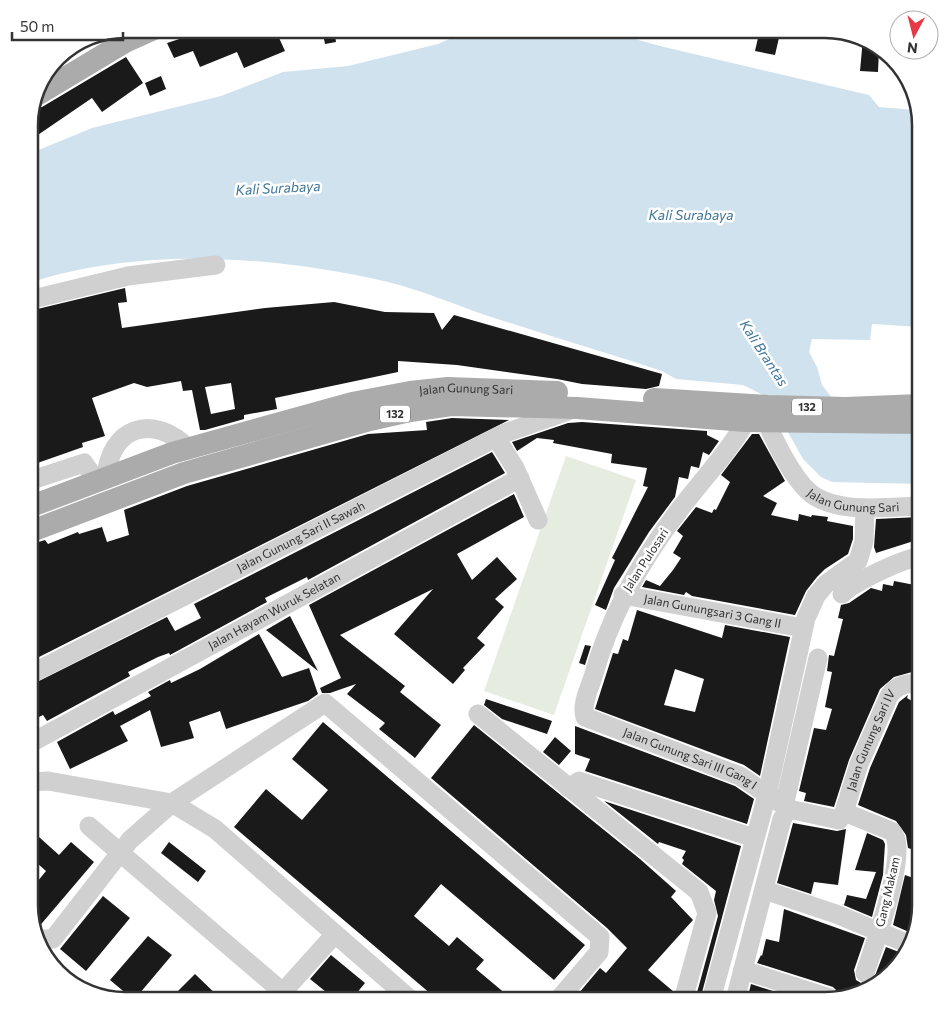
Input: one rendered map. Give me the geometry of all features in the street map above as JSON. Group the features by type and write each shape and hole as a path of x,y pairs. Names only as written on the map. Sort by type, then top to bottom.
{"main road":[{"path":"46,88 117,38"},
{"name":"Jalan Gunung Sari","path":"38,505 189,449 368,410 448,388 486,388 765,418"},
{"name":"Jalan Gunung Sari","path":"38,529 184,473 368,410 410,411 451,405 577,408 765,418 851,416 912,421"},
{"name":"Jalan Gunung Sari","path":"851,416 912,406"}],"street":[{"path":"38,298 128,276 216,265"},
{"name":"Jalan Gunung Sari II Sawah","path":"38,670 514,429 577,408"},
{"name":"Jalan Gunung Sari","path":"765,418 777,444 808,491 830,502 865,508 912,506"},
{"name":"Jalan Pulosari","path":"585,717 585,704 596,663 623,595 678,511 738,436 765,418"},
{"path":"38,478 84,463 102,480 107,461 115,446 127,434 144,429 161,429 177,436 189,449"},
{"path":"497,439 520,478 538,520"},
{"name":"Jalan Hayam Wuruk Selatan","path":"38,739 520,478"},
{"path":"843,584 860,556 864,541 865,508"},
{"path":"713,992 754,838 777,802 809,661 803,628 816,596 912,558"},
{"name":"Jalan Gunungsari 3 Gang II","path":"623,595 803,628"},
{"name":"Jalan Gunung Sari IV","path":"842,816 859,764 889,696 898,687 912,684"},
{"path":"45,939 53,939 119,853 172,803 325,703 600,936 599,952 565,992"},
{"path":"478,714 698,892 707,913 685,992"},
{"name":"Jalan Gunung Sari III Gang I","path":"585,717 733,773 747,780 777,802"},
{"path":"38,782 48,781 172,803 215,829 402,992"},
{"path":"569,788 579,781 754,838"},
{"path":"737,992 782,820 777,802"},
{"name":"Gang Makam","path":"777,802 842,816 891,831 896,838 897,860 879,932 865,973"},
{"path":"89,826 283,992"},
{"path":"764,890 836,914 903,942"},
{"path":"291,992 335,934"},
{"path":"744,970 812,992"}],"shaded area":[{"path":"566,456 636,480 554,715 484,691"}],"water":[{"name":"Kali Surabaya","path":"452,38 631,38 869,95 879,107 910,110 912,125 912,326 872,324 870,340 812,339 809,352 817,367 822,385 854,426 912,430 912,484 832,482 821,477 803,459 784,425 761,394 743,385 676,379 662,371 388,282 300,266 208,259 116,264 72,271 38,280 38,150 92,128 221,96 283,72 348,66 438,44"}],"building":[{"path":"182,38 279,38 285,51 244,68 237,52 200,67 193,51 174,58 167,43"},
{"path":"324,38 335,38 336,42 325,44"},
{"path":"758,38 779,38 775,55 755,51"},
{"path":"862,46 879,57 878,72 860,71"},
{"path":"126,57 143,83 102,112 92,98 38,135 39,108"},
{"path":"161,76 166,89 150,96 145,83"},
{"path":"125,288 127,302 118,303 122,328 265,308 334,302 385,312 434,313 442,330 454,315 662,374 659,386 646,389 582,384 457,365 398,361 398,372 275,398 277,409 244,415 244,419 205,430 200,430 192,390 183,391 181,381 147,387 134,383 92,398 105,436 82,443 83,447 38,463 38,309","holes":["231,383 235,409 211,414 205,387"]},
{"path":"452,418 509,420 38,657 38,542 45,540 48,544 78,532 79,534 102,527 107,542 129,535 124,510 187,486 368,434 427,430 426,422"},
{"path":"582,422 707,431 707,435 719,441 709,455 703,452 699,468 691,466 688,479 679,477 675,497 649,532 614,588 606,610 595,605 615,560 612,558 648,487 643,486 647,468 611,463 612,454 553,443 554,440 537,438 517,451 512,442 568,423"},
{"path":"752,434 759,434 785,481 763,496 777,503 771,515 798,521 799,514 811,517 812,515 828,517 827,521 853,526 853,539 848,554 825,569 817,577 806,591 795,615 692,596 686,592 684,595 642,587 646,580 660,586 673,570 681,558 673,553 683,536 677,531 696,507 712,513 714,509 716,510 730,482 721,475"},
{"path":"492,452 505,473 308,580 307,577 265,598 267,602 170,655 169,653 158,657 128,672 130,676 47,721 43,715 38,718 38,682 167,617 175,631 201,618 194,604"},
{"path":"514,494 524,517 457,554 472,580 497,557 517,579 495,599 504,607 477,638 485,645 463,668 465,670 453,684 394,634 433,589 340,635 405,686 400,692 441,725 415,758 379,729 385,723 347,694 356,684 330,693 322,693 320,688 341,678 309,605"},
{"path":"912,517 912,542 876,553 874,547 876,519"},
{"path":"894,581 912,584 912,672 894,677 880,689 849,760 834,807 804,801 806,793 799,791 814,728 826,730 832,709 825,707 832,672 827,671 829,655 834,656 843,619 838,618 841,605 849,603 871,588 882,591 883,584 893,586"},
{"path":"637,610 722,638 725,625 790,637 760,776 744,765 595,709 613,653 618,654 623,639 628,641","holes":["675,669 704,679 695,712 664,705"]},
{"path":"290,616 318,671 266,630"},
{"path":"259,634 282,677 309,668 318,694 308,701 226,729 220,711 189,722 194,738 161,747 150,710 120,726 128,741 70,769 57,742 113,711 115,715 151,696 148,692 170,680 171,683 200,669"},
{"path":"585,645 591,646 585,665 579,663"},
{"path":"908,695 907,698 912,701 911,849 908,848 906,835 896,821 858,805 870,768 899,702"},
{"path":"486,699 552,721 547,734 502,719 484,705"},
{"path":"323,722 585,945 554,980 441,884 414,916 449,946 457,937 484,960 476,969 503,992 429,992 234,827 266,789 302,820 328,790 292,759"},
{"path":"474,725 640,859 676,891 671,897 693,920 648,970 674,992 580,992 600,968 606,973 627,948 607,928 431,778"},
{"path":"575,726 735,786 754,799 747,824 585,771 590,759 575,754"},
{"path":"555,737 571,751 559,765 543,752"},
{"path":"604,801 741,846 702,992 697,992 718,916 714,900 716,891 682,864 684,860 682,858 686,851 659,842 658,844"},
{"path":"793,823 837,831 846,829 838,885 814,882 811,894 777,883"},
{"path":"867,833 883,840 885,844 883,875 872,917 841,904 844,905 847,895 866,899 876,872 855,870"},
{"path":"38,836 59,855 71,842 94,862 40,925 38,881 46,871 38,864"},
{"path":"169,842 206,871 198,882 161,853"},
{"path":"905,875 912,878 912,904 909,927 907,931 893,925"},
{"path":"103,896 130,918 86,971 60,949"},
{"path":"784,909 865,938 854,970 856,980 861,983 837,991 833,987 757,963 762,956 766,939 779,942"},
{"path":"148,936 172,955 141,992 124,992 110,980"},
{"path":"886,947 898,952 890,962 876,974"},
{"path":"331,955 365,983 358,992 326,992 310,979"},
{"path":"195,974 214,992 177,992"},
{"path":"751,984 776,992 749,992"}],"water label":[{"name":"Kali Brantas","path":"764,353"}]}
